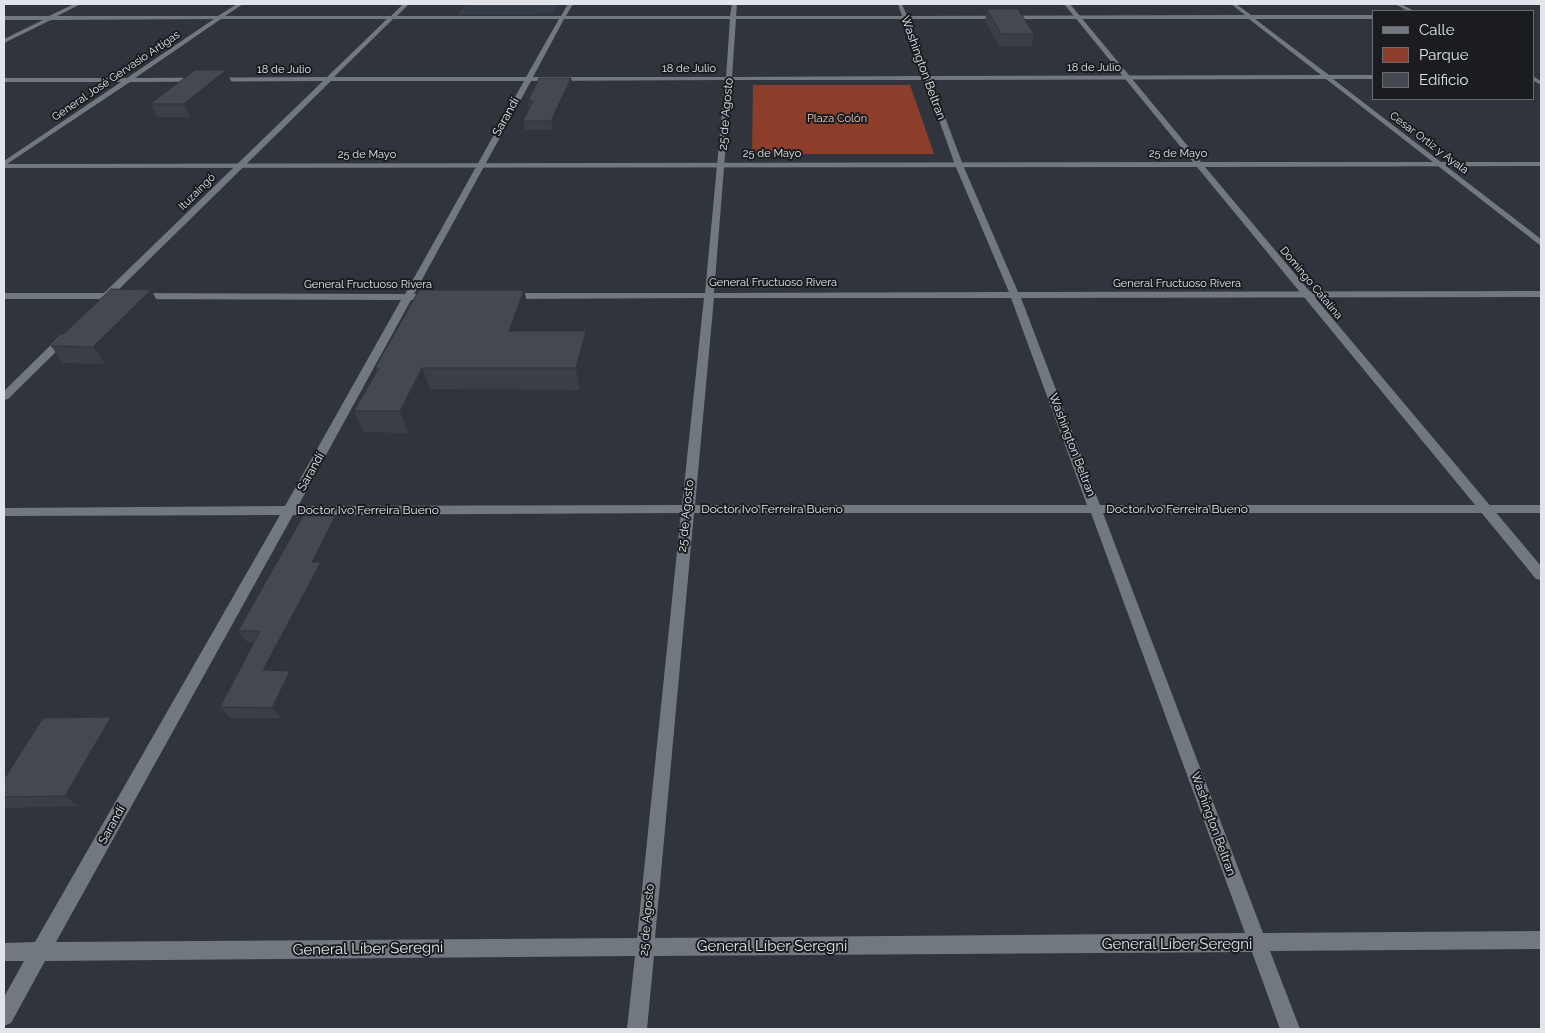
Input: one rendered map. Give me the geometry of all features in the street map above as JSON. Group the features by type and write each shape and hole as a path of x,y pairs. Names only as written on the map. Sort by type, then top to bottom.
{"street":[{"path":"4,42 78,4"},
{"name":"General José Gervasio Artigas","path":"4,165 240,4"},
{"name":"Ituzaingó","path":"104,299 406,4"},
{"name":"Sarandí","path":"4,1016 289,511 570,4"},
{"name":"25 de Agosto","path":"637,1029 722,165 734,4"},
{"name":"Washington Beltran","path":"900,4 959,165 1015,296 1096,508 1290,1029"},
{"name":"Domingo Catalina","path":"1067,4 1306,295 1541,574"},
{"name":"Cesar Ortiz y Ayala","path":"1233,4 1541,243"},
{"path":"1398,4 1409,10"},
{"path":"4,18 1372,17"},
{"name":"18 de Julio","path":"4,80 1372,77"},
{"name":"25 de Mayo","path":"4,165 238,167 1541,164"},
{"name":"General Fructuoso Rivera","path":"494,296 708,294 1015,296 1541,294"},
{"name":"General Fructuoso Rivera","path":"4,296 104,299 446,297"},
{"path":"4,397 73,329"},
{"name":"Doctor Ivo Ferreira Bueno","path":"4,512 1096,508 1541,509"},
{"name":"General Líber Seregni","path":"4,952 644,946 1258,944 1541,940"}],"shaded area":[{"path":"466,4 558,4 552,14 457,15"}],"green space":[{"name":"Plaza Colón","path":"753,85 910,85 934,154 752,154"}],"building":[{"path":"987,9 1018,9 1034,34 1001,34"},
{"path":"195,70 226,70 184,104 150,104"},
{"path":"539,78 571,78 551,121 523,121 533,101 528,101"},
{"path":"111,289 151,290 93,347 51,346"},
{"path":"419,290 524,290 509,331 586,331 576,368 422,368 400,411 354,411 379,368 375,368"},
{"path":"303,516 335,516 312,562 321,562 263,670 290,671 272,708 220,707 260,631 238,631"},
{"path":"111,717 65,796 4,797 4,779 43,718"}]}
